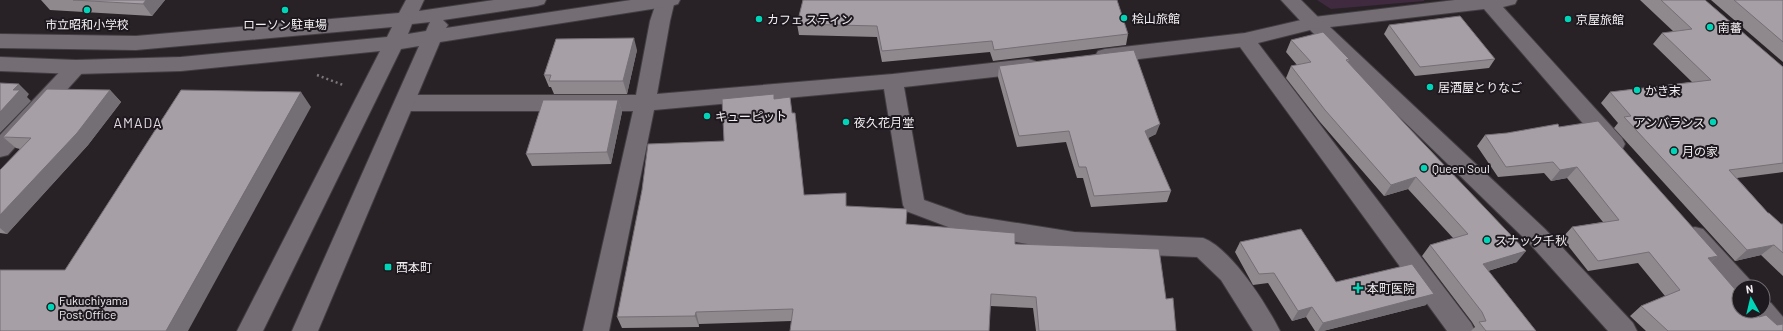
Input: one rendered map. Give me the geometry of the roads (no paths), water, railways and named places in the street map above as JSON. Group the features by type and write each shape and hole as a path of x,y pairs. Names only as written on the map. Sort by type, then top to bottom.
{"street":[{"path":"0,41 136,43 410,10 537,0"},
{"path":"0,64 76,67 181,64 393,43 667,0 660,21 645,103 596,331"},
{"path":"1290,0 1537,236 1624,331"},
{"path":"1089,58 1245,40 1314,23 1498,1 1626,157"},
{"path":"305,331 406,103 446,7"},
{"path":"250,331 410,10"},
{"path":"1245,40 1462,331"},
{"path":"406,103 645,103 893,81 1050,63"},
{"path":"0,149 76,67"},
{"path":"893,81 914,205 964,224 1074,242 1203,248 1230,273 1267,331"},
{"path":"1683,222 1734,279"},
{"path":"1769,319 1780,331"}],"place":[{"name":"市立昭和小学校","path":"87,10"},
{"name":"ローソン駐車場","path":"285,10"},
{"name":"桧山旅館","path":"1124,18"},
{"name":"カフェ スティン","path":"759,19"},
{"name":"京屋旅館","path":"1568,19"},
{"name":"南蕃","path":"1710,27"},
{"name":"居酒屋とりなご","path":"1430,87"},
{"name":"かき末","path":"1637,90"},
{"name":"キューピット","path":"707,116"},
{"name":"夜久花月堂","path":"846,122"},
{"name":"アンバランス","path":"1713,122"},
{"name":"月の家","path":"1674,151"},
{"name":"Queen Soul","path":"1424,168"},
{"name":"スナック千秋","path":"1487,240"},
{"name":"西本町","path":"388,267"},
{"name":"本町医院","path":"1358,288"},
{"name":"Fukuchiyama Post Office","path":"51,307"}],"district":[{"name":"AMADA","path":"138,122"}]}
